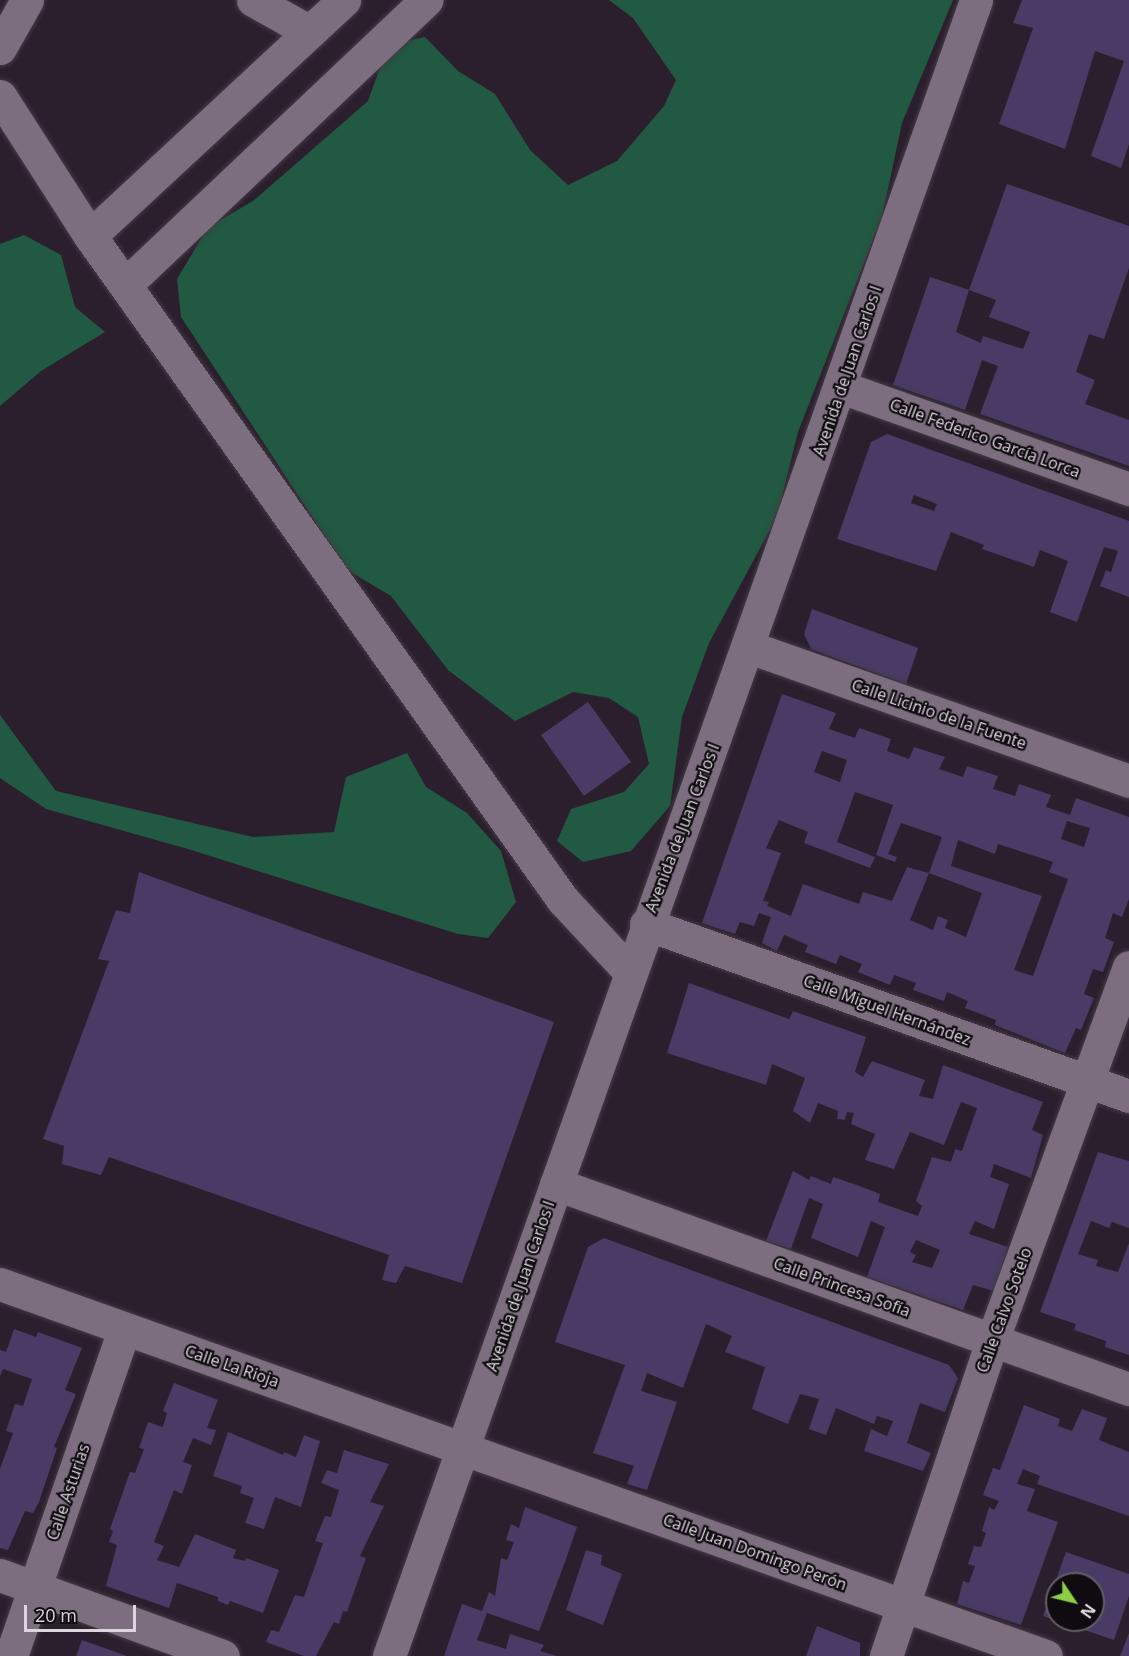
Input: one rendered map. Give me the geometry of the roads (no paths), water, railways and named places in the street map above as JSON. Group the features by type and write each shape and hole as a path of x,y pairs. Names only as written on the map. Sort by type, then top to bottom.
{"street":[{"path":"0,48 27,0"},
{"path":"253,0 310,32"},
{"path":"90,236 344,0"},
{"path":"125,285 426,0"},
{"name":"Avenida de Juan Carlos I","path":"389,1656 464,1448 646,924 842,387 976,0"},
{"path":"0,96 90,236 562,900 630,972"},
{"name":"Calle Federico García Lorca","path":"842,387 1129,489"},
{"name":"Calle Licinio de la Fuente","path":"749,647 1129,781"},
{"name":"Calle Miguel Hernández","path":"646,924 1129,1096"},
{"name":"Calle Calvo Sotelo","path":"886,1656 992,1341 1129,967"},
{"name":"Calle Princesa Sofía","path":"556,1184 1129,1389"},
{"name":"Calle La Rioja","path":"0,1284 464,1448"},
{"name":"Calle Asturias","path":"11,1656 124,1329"},
{"name":"Calle Juan Domingo Perón","path":"464,1448 1046,1656"},
{"path":"0,1575 223,1656"}]}
